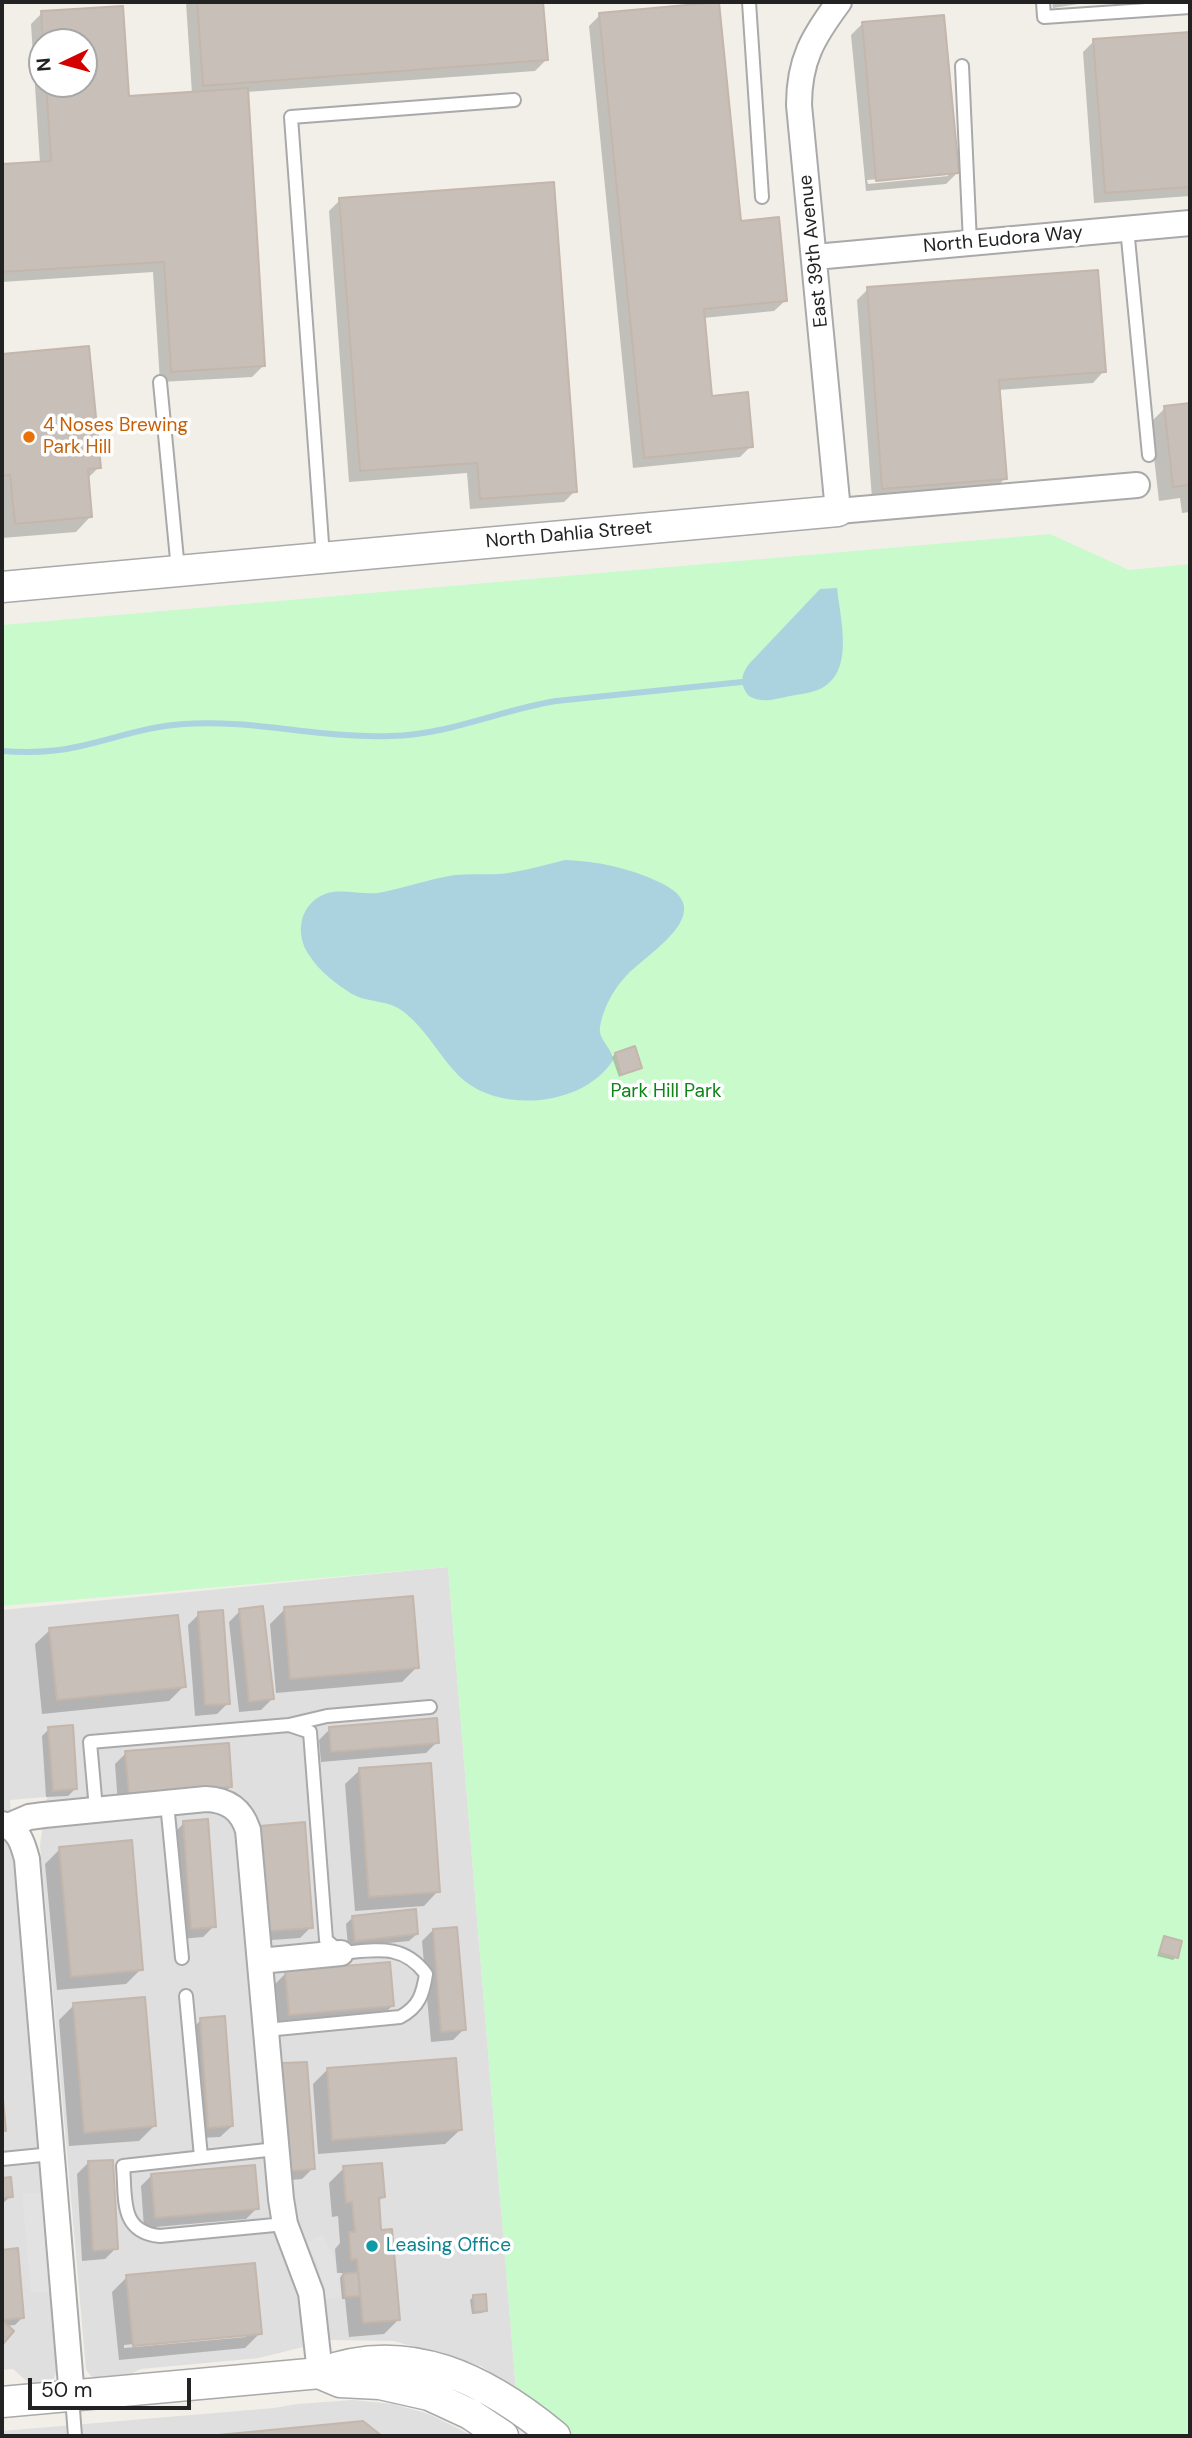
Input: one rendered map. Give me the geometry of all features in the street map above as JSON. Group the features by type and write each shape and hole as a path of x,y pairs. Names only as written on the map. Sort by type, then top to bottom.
{"street":[{"name":"East 39th Avenue","path":"838,511 799,105 799,80 806,55 817,32 839,2"},
{"name":"North Eudora Way","path":"815,257 1190,223"},
{"name":"North Dahlia Street","path":"2,587 1137,485"},
{"path":"72,2397 27,1860 21,1840 5,1825 29,1817 167,1802 224,1801 241,1813 248,1830 285,2224 311,2293 320,2373"},
{"path":"260,1961 341,1953"},
{"path":"2,2402 320,2373 345,2364 368,2361 409,2362 463,2376 511,2402 555,2436"},
{"path":"320,2373 340,2382 380,2384 429,2395 470,2414 503,2436"}],"lane":[{"path":"749,2 762,197"},
{"path":"1042,2 1044,17 1151,6 1190,7"},
{"path":"962,66 970,243"},
{"path":"324,558 291,117 514,100"},
{"path":"1127,228 1149,455"},
{"path":"160,382 178,570"},
{"path":"96,1809 90,1742 289,1725 327,1717 430,1707"},
{"path":"266,2030 400,2017 411,2011 422,1996 426,1974 417,1962 399,1952 380,1949 341,1953 326,1940 310,1732 289,1725"},
{"path":"167,1802 182,1958"},
{"path":"186,1996 201,2157"},
{"path":"276,2149 123,2166 127,2216 145,2235 160,2236 285,2224"},
{"path":"2,2159 52,2154"},
{"path":"72,2397 75,2436"}],"shaded area":[{"path":"448,1567 516,2390 481,2366 394,2341 331,2340 259,2358 141,2369 126,2376 97,2380 86,2370 40,1845 47,1797 10,1800 57,2371 53,2380 44,2386 31,2385 13,2369 2,2370 2,1610"},
{"path":"55,2191 64,2290 31,2293 22,2194"},
{"path":"323,2234 338,2267 342,2298 325,2299 318,2265 307,2243"},
{"path":"353,2400 393,2404 429,2414 473,2436 2,2436 2,2431"}],"green space":[{"name":"Park Hill Park","path":"1050,534 1129,570 1190,564 1190,2436 570,2436 516,2390 448,1567 2,1606 2,625"}],"water":[{"path":"837,588 843,642 839,669 832,680 822,688 806,693 769,700 749,696 742,680 749,664 820,589"},
{"path":"565,860 613,866 648,877 676,893 684,905 683,917 676,930 622,980 606,1006 600,1032 613,1060 600,1075 584,1087 565,1095 523,1101 483,1092 457,1074 408,1015 393,1005 357,997 346,990 328,977 304,946 301,929 305,912 325,894 378,893 455,875 507,873"}],"building":[{"path":"197,2 543,2 548,60 203,86"},
{"path":"719,2 741,221 779,217 787,301 704,309 712,396 748,392 753,447 644,458 599,13"},
{"path":"123,6 129,96 248,88 265,366 171,372 164,262 2,272 2,164 51,161 47,98 98,98 98,28 42,28 41,11"},
{"path":"944,15 959,173 876,181 862,22"},
{"path":"1190,32 1190,187 1105,193 1093,39"},
{"path":"554,182 577,492 480,499 477,463 360,471 339,198"},
{"path":"1098,270 1106,372 999,380 1007,479 882,489 867,287"},
{"path":"89,346 101,468 88,469 92,517 15,524 10,475 2,476 2,354"},
{"path":"1190,403 1190,485 1173,487 1164,406"},
{"path":"635,1046 642,1068 621,1075 615,1053"},
{"path":"413,1596 419,1668 290,1679 284,1607"},
{"path":"263,1606 274,1699 249,1702 239,1609"},
{"path":"223,1610 230,1704 205,1705 198,1612"},
{"path":"178,1615 186,1687 57,1700 49,1628"},
{"path":"437,1718 439,1743 331,1752 329,1727"},
{"path":"73,1725 77,1789 53,1791 48,1727"},
{"path":"229,1743 232,1787 129,1795 125,1751"},
{"path":"431,1763 440,1892 369,1897 359,1768"},
{"path":"208,1819 216,1927 191,1929 183,1821"},
{"path":"305,1822 313,1928 268,1931 260,1826"},
{"path":"132,1840 143,1970 71,1977 59,1847"},
{"path":"416,1909 418,1934 355,1941 352,1916"},
{"path":"457,1927 466,2030 441,2032 433,1929"},
{"path":"1164,1936 1182,1941 1178,1958 1159,1953"},
{"path":"390,1962 394,2006 289,2015 285,1971"},
{"path":"145,1997 156,2126 84,2133 73,2003"},
{"path":"225,2016 233,2126 208,2128 200,2018"},
{"path":"456,2058 462,2130 332,2140 327,2068"},
{"path":"307,2062 315,2169 290,2171 282,2063"},
{"path":"2,2088 6,2131 2,2131"},
{"path":"113,2160 118,2249 93,2251 88,2161"},
{"name":"Leasing Office","path":"382,2163 385,2197 379,2198 381,2230 392,2229 400,2320 363,2323 357,2259 351,2260 349,2232 355,2232 352,2202 346,2203 343,2166"},
{"path":"255,2165 259,2209 155,2218 151,2174"},
{"path":"11,2177 13,2197 2,2198 2,2178"},
{"path":"18,2248 24,2318 2,2320 2,2250"},
{"path":"255,2263 262,2334 133,2346 126,2275"},
{"path":"358,2272 360,2296 345,2297 343,2274"},
{"path":"486,2294 487,2311 474,2312 473,2295"},
{"path":"2,2320 14,2331 3,2344 2,2343"},
{"path":"363,2421 382,2436 208,2436"}],"waterway":[{"path":"2,751 62,750 145,730 184,724 236,724 339,735 412,735 556,701 742,682"}],"place":[{"name":"4 Noses Brewing Park Hill","path":"29,437"},
{"name":"Leasing Office","path":"372,2246"}]}
